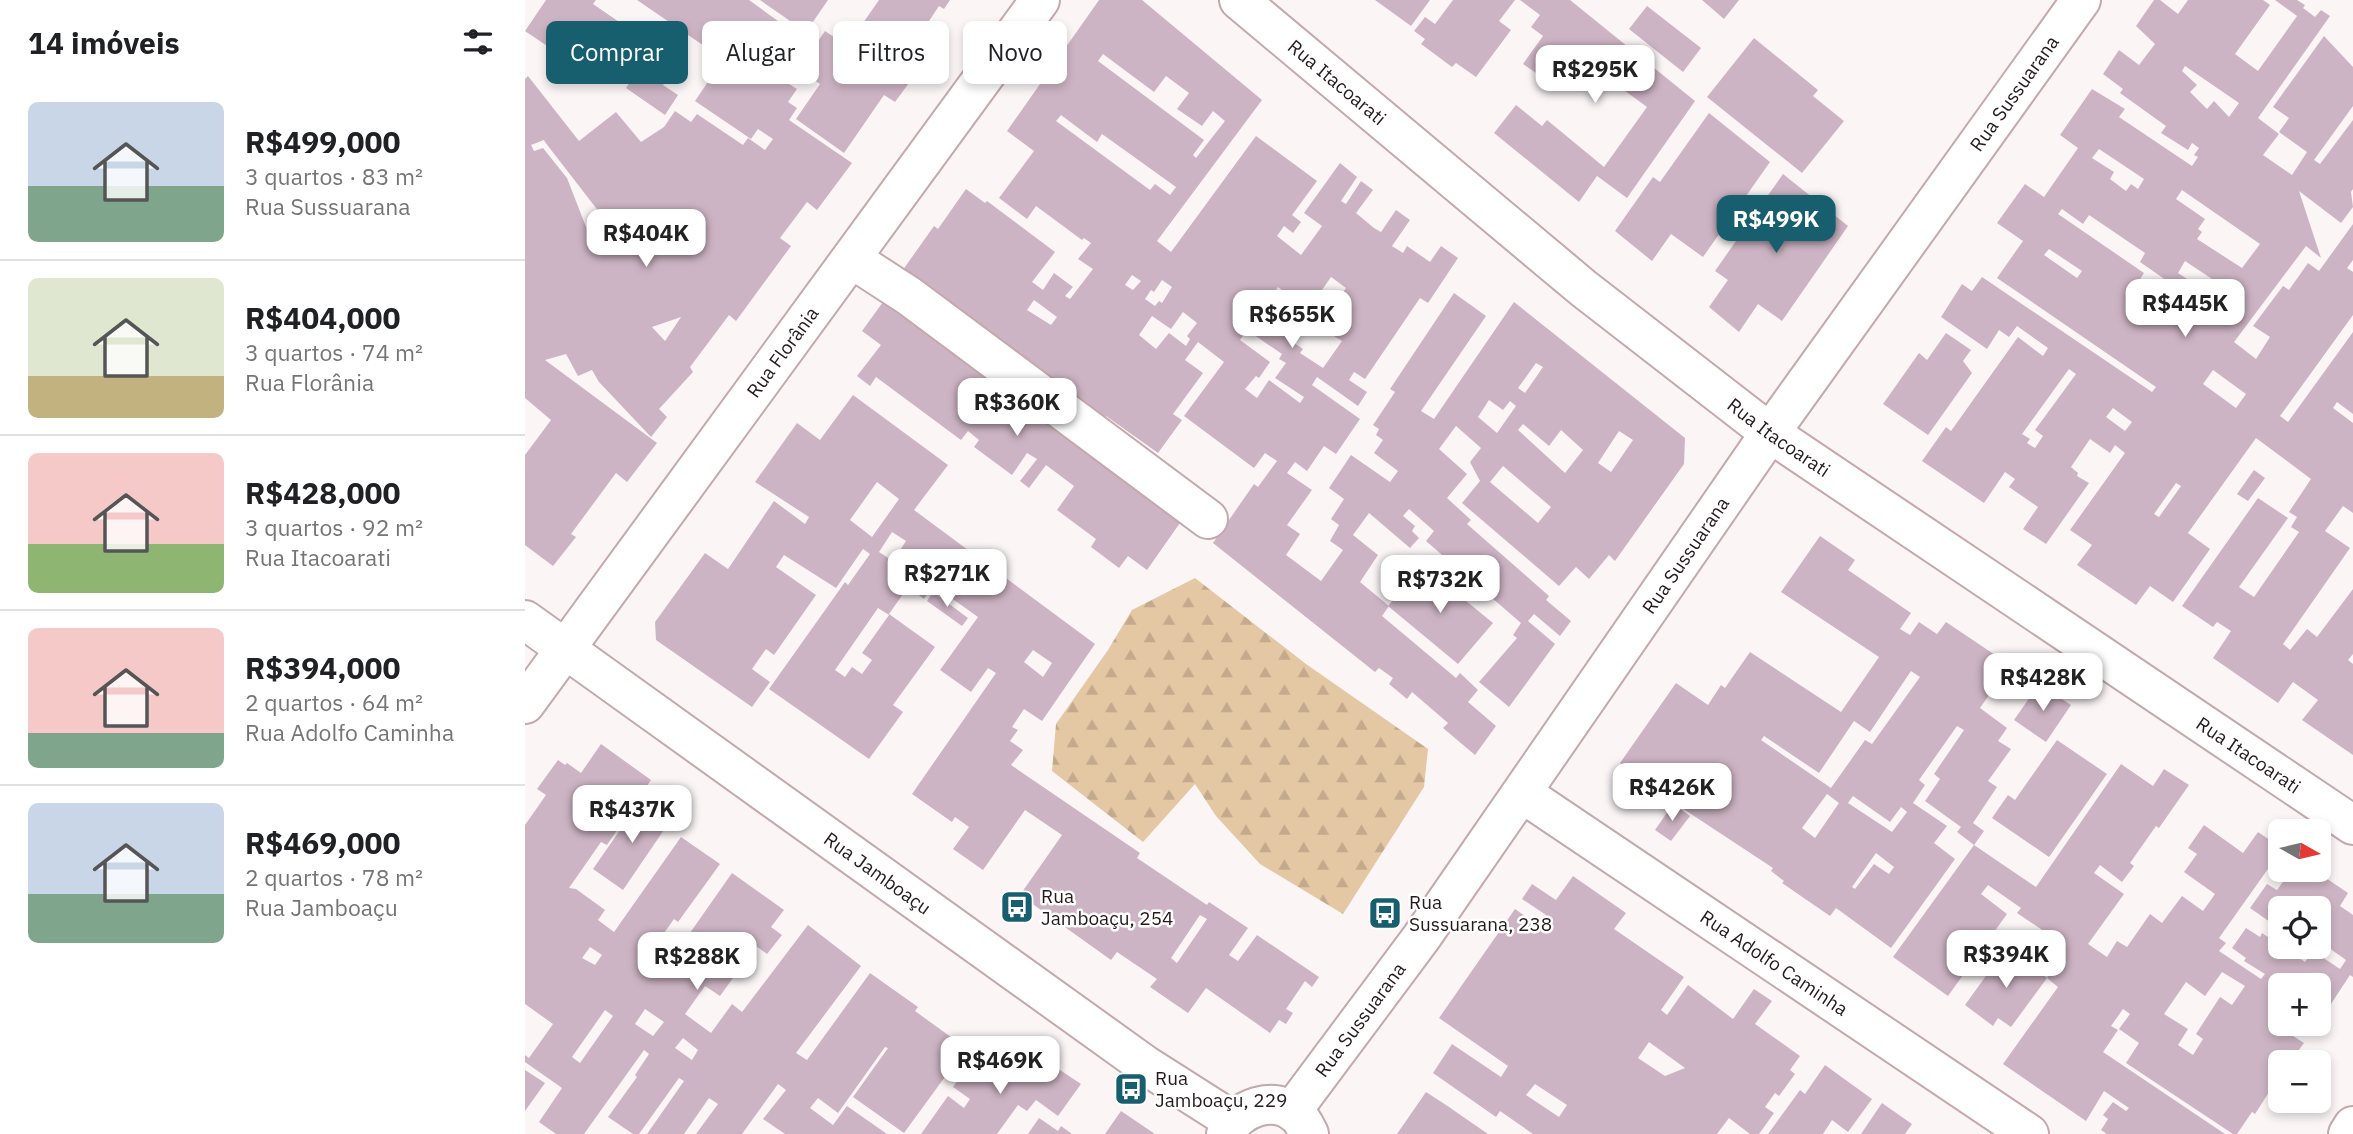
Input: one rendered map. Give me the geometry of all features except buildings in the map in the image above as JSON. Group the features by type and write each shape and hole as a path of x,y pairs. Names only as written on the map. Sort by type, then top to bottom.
{"street":[{"name":"Rua Florânia","path":"525,704 1040,0"},
{"name":"Rua Itacoarati","path":"1239,0 1583,288 1770,433 2353,825"},
{"name":"Rua Sussuarana","path":"1301,1123 1421,938 1770,433 2081,0"},
{"path":"852,260 909,296 1208,519"},
{"name":"Rua Jamboaçu","path":"525,620 1230,1127"},
{"name":"Rua Adolfo Caminha","path":"1522,793 2029,1134"},
{"path":"1230,1127 1242,1113 1262,1105 1286,1108 1301,1123"},
{"path":"2348,1134 2353,1126"}],"green space":[{"path":"1195,578 1306,664 1428,749 1424,787 1343,914 1260,864 1216,816 1195,784 1143,842 1052,771 1056,724 1108,650 1132,610"}],"place":[{"name":"Rua Jamboaçu, 254","path":"1017,907"},
{"name":"Rua Sussuarana, 238","path":"1385,913"},
{"name":"Rua Jamboaçu, 229","path":"1131,1089"}]}
